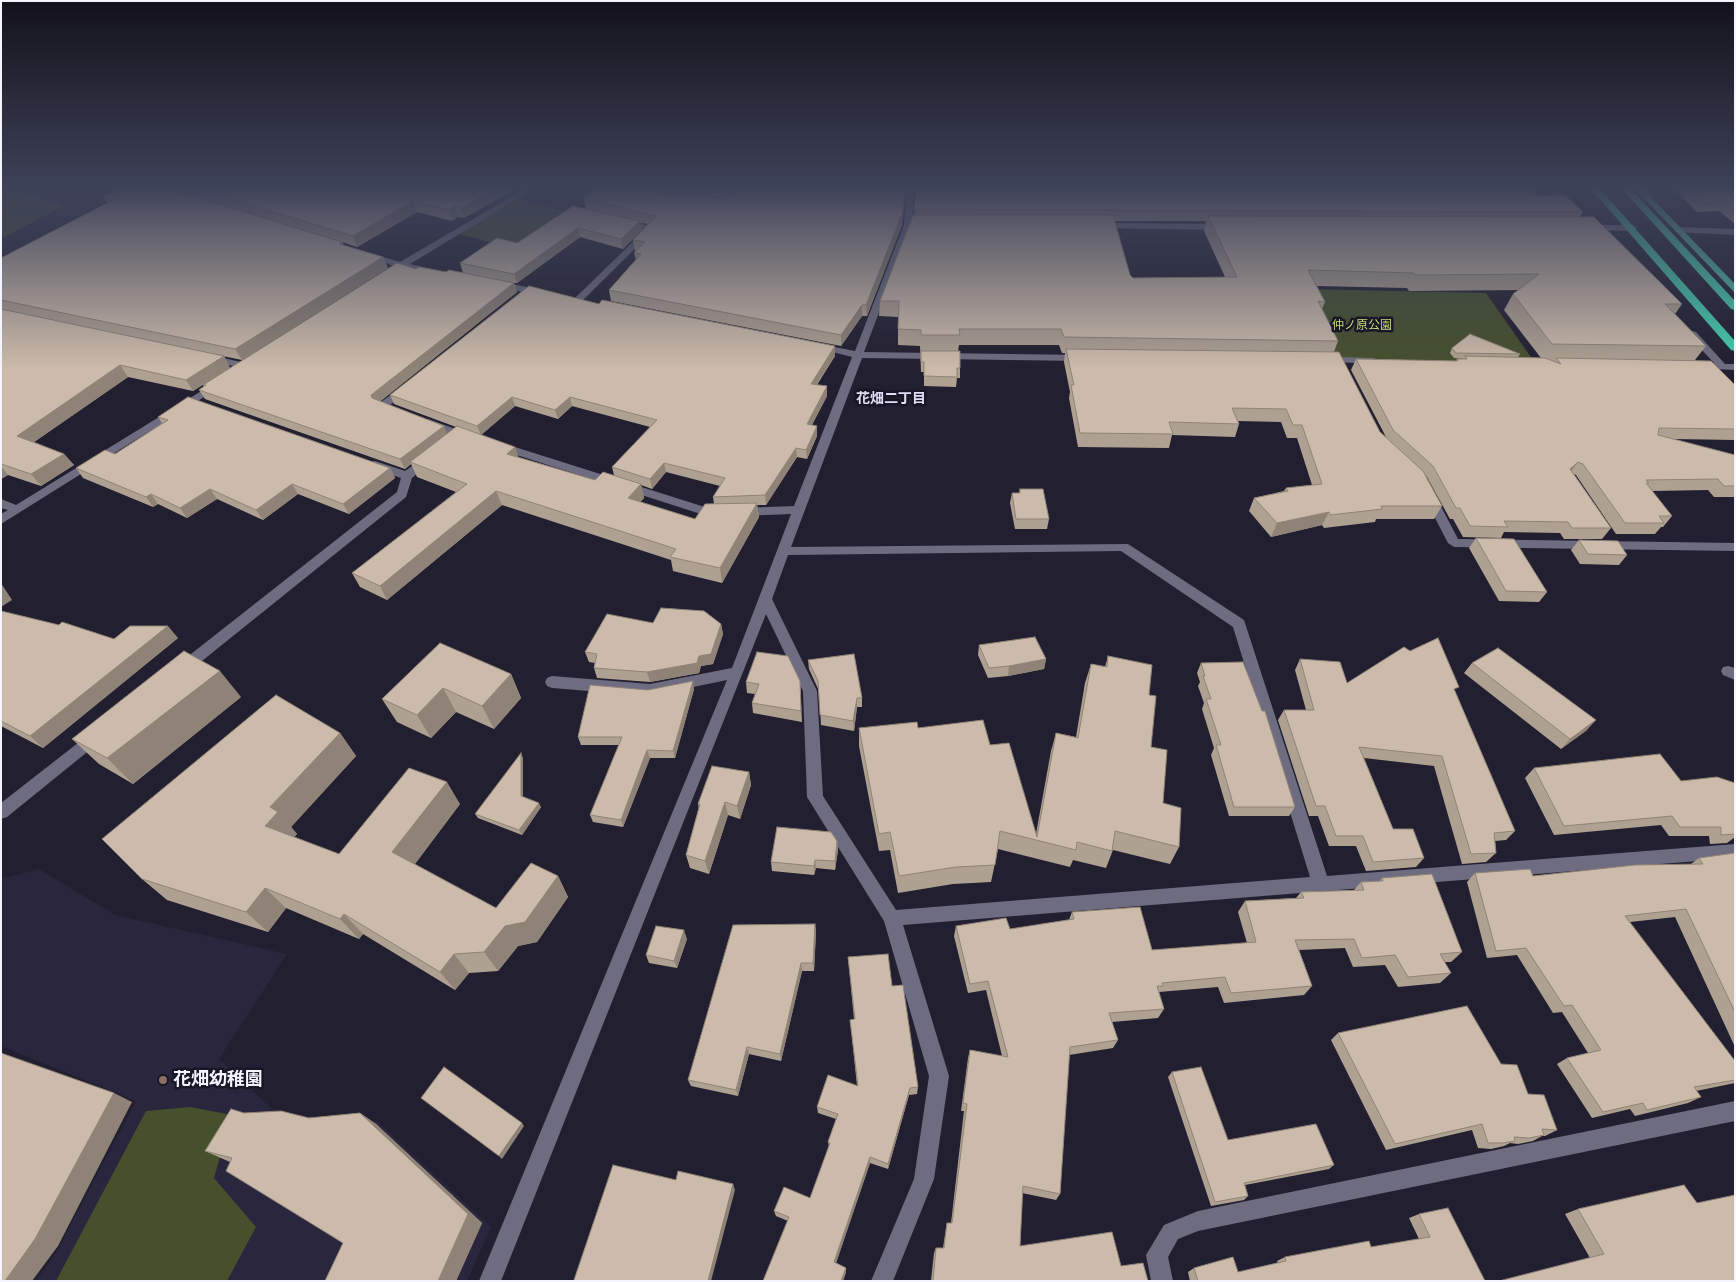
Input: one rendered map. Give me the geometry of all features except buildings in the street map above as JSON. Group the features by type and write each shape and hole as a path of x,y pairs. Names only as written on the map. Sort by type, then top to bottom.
{"highway":[{"path":"1649,250 1735,348"},
{"path":"1652,250 1735,344"},
{"path":"1683,250 1735,306"},
{"path":"1697,250 1735,290"}],"street":[{"path":"385,276 427,250"},
{"path":"578,300 630,250"},
{"path":"490,1281 737,672 858,355 902,250"},
{"path":"355,251 402,265 441,273"},
{"path":"490,283 553,295"},
{"path":"513,302 529,290"},
{"path":"1688,330 1722,366"},
{"path":"810,346 858,355 1094,358"},
{"path":"1,520 250,363 197,355"},
{"path":"1337,363 1388,361"},
{"path":"1682,366 1735,367"},
{"path":"402,413 382,406 413,382"},
{"path":"192,400 210,407"},
{"path":"171,677 402,494 407,476 441,449 464,435 419,419"},
{"path":"488,442 711,513 799,510"},
{"path":"362,460 407,476"},
{"path":"1422,481 1454,542 1735,547"},
{"path":"1,503 18,510"},
{"path":"1605,531 1616,546"},
{"path":"784,551 1124,547 1239,624 1321,884"},
{"path":"765,599 810,691 815,797 892,918 939,1076 924,1179 882,1281"},
{"path":"552,682 650,690 737,672"},
{"path":"1,812 109,726"},
{"path":"892,918 1735,851"},
{"path":"1162,1281 1157,1255 1171,1232 1198,1221 1735,1111"}],"shaded area":[{"path":"1,250 14,250 1,257"},
{"name":"花畑幼稚園","path":"39,869 115,915 287,954 219,1059 272,1109 329,1126 377,1121 491,1227 467,1281 36,1281 57,1251 136,1101 1,1046 1,879"}],"green space":[{"name":"仲ノ原公園","path":"1305,289 1486,293 1535,363 1339,360"},
{"path":"190,1107 232,1115 214,1178 256,1227 227,1281 56,1281 146,1111"}],"place":[{"name":"花畑幼稚園","path":"163,1080"}],"district":[{"name":"花畑二丁目","path":"891,399"}]}
